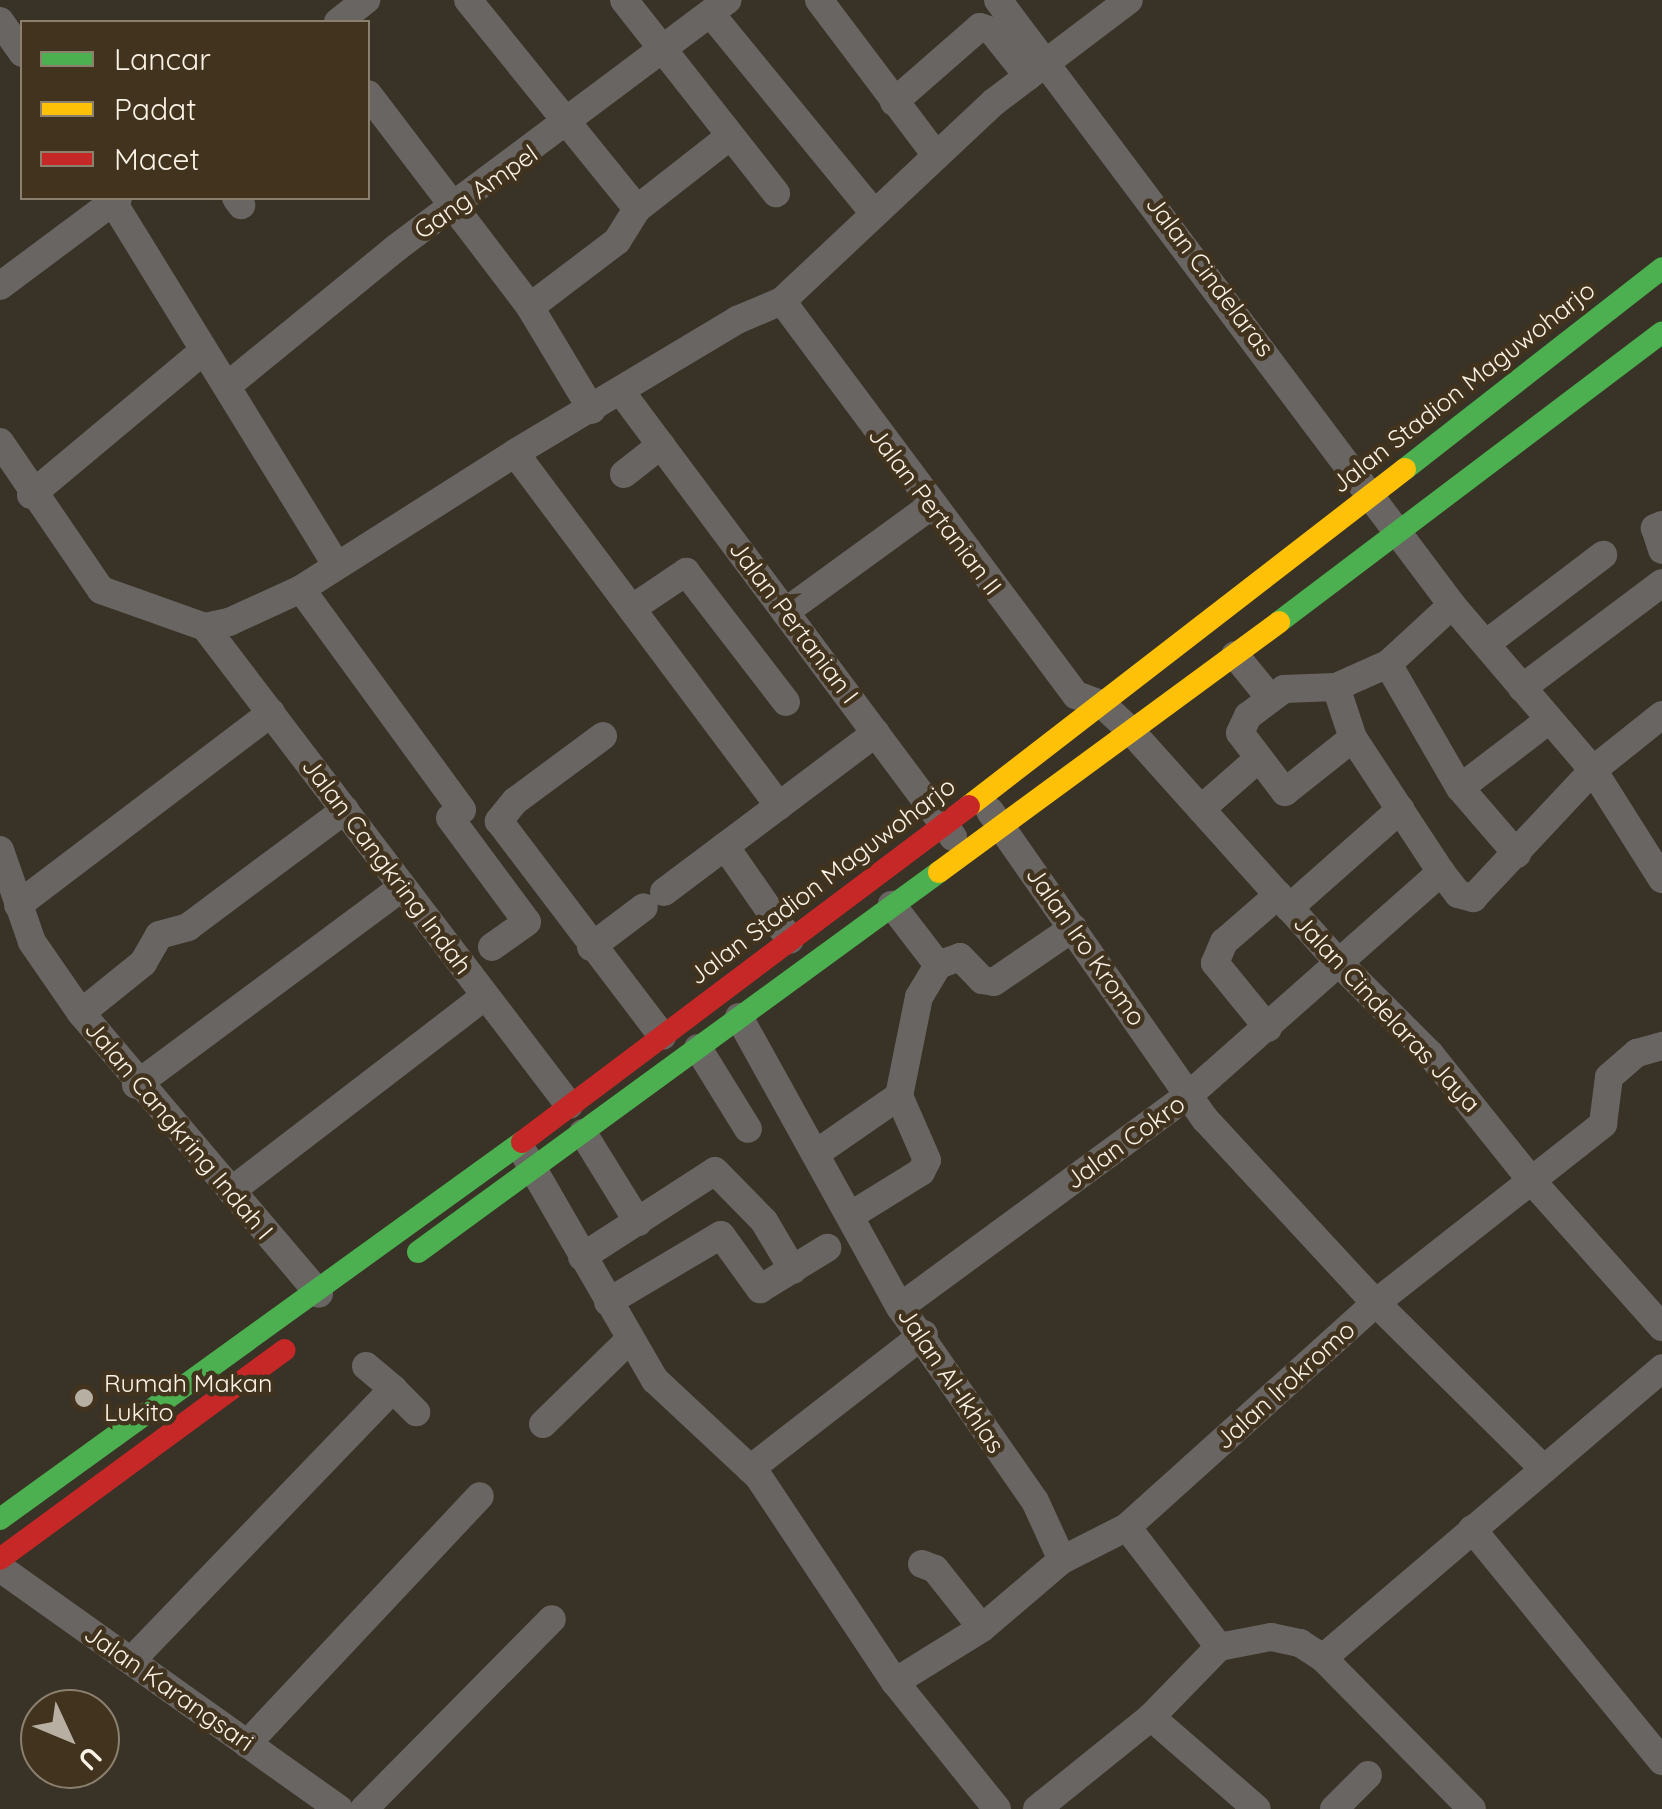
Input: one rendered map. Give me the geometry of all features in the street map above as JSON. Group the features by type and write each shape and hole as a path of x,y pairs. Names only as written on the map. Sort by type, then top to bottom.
{"main road":[{"name":"Jalan Stadion Maguwoharjo","path":"395,1269 526,1156 569,1105 1104,705 1662,268"},
{"name":"Jalan Stadion Maguwoharjo","path":"0,1519 319,1294 526,1156 583,1133 1234,655 1395,528 1662,332"},
{"path":"0,1559 304,1336"},
{"path":"59,1478 75,1502"}],"street":[{"path":"341,20 366,0"},
{"path":"468,0 637,209"},
{"path":"624,0 776,192"},
{"path":"819,0 936,155"},
{"path":"998,0 1038,68"},
{"path":"0,442 31,495 101,590 205,627 301,590 515,452 622,393 736,320 782,301 936,155 1038,68 1130,0"},
{"path":"719,7 872,212"},
{"name":"Gang Ampel","path":"226,386 452,208 568,125 719,7"},
{"path":"0,21 20,50"},
{"path":"894,102 980,27 992,31 1038,68"},
{"name":"Jalan Cindelaras","path":"1038,68 1452,604 1593,770 1662,879"},
{"path":"370,97 530,307 592,410"},
{"path":"530,307 617,241 637,209 730,136"},
{"path":"0,286 115,200"},
{"path":"117,200 202,352 336,565"},
{"name":"Jalan Pertanian II","path":"782,301 931,506 1076,694 1104,705"},
{"path":"31,495 202,352"},
{"name":"Jalan Pertanian I","path":"622,393 964,852"},
{"path":"624,474 662,445"},
{"path":"515,452 634,606 779,806"},
{"path":"785,612 931,506"},
{"path":"1662,526 1655,528 1662,550"},
{"path":"1486,643 1602,554"},
{"path":"634,606 686,572 786,702"},
{"path":"1522,688 1662,582"},
{"path":"301,590 462,810 450,818 527,922"},
{"path":"1353,738 1288,792 1278,788 1240,733 1270,698 1298,684 1336,687 1388,664 1452,604"},
{"name":"Jalan Cangkring Indah","path":"205,627 569,1105"},
{"path":"1234,655 1270,698"},
{"path":"1388,664 1460,788 1517,854"},
{"path":"1336,687 1353,738 1441,872 1468,899 1517,854 1593,770 1662,715"},
{"name":"Jalan Cindelaras Jaya","path":"1104,705 1337,961 1430,1054 1531,1180 1657,1310"},
{"path":"18,905 271,713"},
{"path":"1460,788 1550,720"},
{"path":"590,947 876,733"},
{"path":"603,736 515,801 499,821 552,899 662,1036"},
{"path":"1201,809 1258,760"},
{"name":"Jalan Iro Kromo","path":"980,797 1189,1096"},
{"path":"1268,1028 1215,963 1224,942 1284,902 1402,809"},
{"path":"81,1013 143,963 158,935 188,926 345,810"},
{"path":"725,846 790,940"},
{"name":"Jalan Cangkring Indah I","path":"0,850 32,942 81,1013 136,1085 319,1294"},
{"name":"Jalan Cokro","path":"900,1307 1189,1096 1441,872"},
{"path":"136,1085 403,887"},
{"path":"492,946 552,899"},
{"path":"892,905 938,965"},
{"path":"853,1214 926,1166 899,1096 919,996 938,965 960,957 984,982 994,982 1073,928"},
{"path":"231,1190 484,996"},
{"name":"Jalan Al-Ikhlas","path":"740,1017 853,1214 900,1307 924,1334 1036,1501 1062,1560"},
{"path":"1544,1469 1377,1302 1608,1120 1604,1086 1617,1068 1662,1046"},
{"path":"698,1048 748,1128"},
{"path":"818,1152 899,1096"},
{"name":"Jalan Irokromo","path":"1062,1560 1128,1527 1377,1302 1189,1096"},
{"path":"583,1133 638,1222"},
{"path":"526,1156 655,1380 750,1468 819,1560 895,1682 997,1809"},
{"path":"582,1257 714,1171 764,1221 794,1270"},
{"path":"608,1302 720,1234 760,1289 827,1248"},
{"path":"750,1468 924,1334"},
{"path":"543,1424 629,1340"},
{"path":"366,1366 416,1412"},
{"path":"1323,1658 1662,1368"},
{"path":"132,1662 393,1389"},
{"path":"248,1744 480,1496"},
{"path":"1128,1527 1219,1647"},
{"path":"1472,1530 1662,1760"},
{"path":"895,1682 982,1628 1062,1560"},
{"path":"922,1564 934,1569 982,1628"},
{"name":"Jalan Karangsari","path":"0,1568 338,1809"},
{"path":"364,1809 552,1619"},
{"path":"1045,1807 1151,1717 1219,1647 1271,1637 1300,1642 1323,1658 1472,1809"},
{"path":"1151,1717 1257,1809"},
{"path":"1334,1809 1368,1775"}],"traffic: fast":[{"path":"1405,469 1662,268"},
{"path":"1279,622 1662,332"},
{"path":"418,1252 939,872"},
{"path":"0,1519 522,1142"}],"traffic: slow":[{"path":"969,806 1405,469"},
{"path":"939,872 1279,622"}],"traffic: jam":[{"path":"522,1142 969,806"},
{"path":"0,1559 285,1350"}],"place":[{"name":"Rumah Makan Lukito","path":"84,1398"}]}
